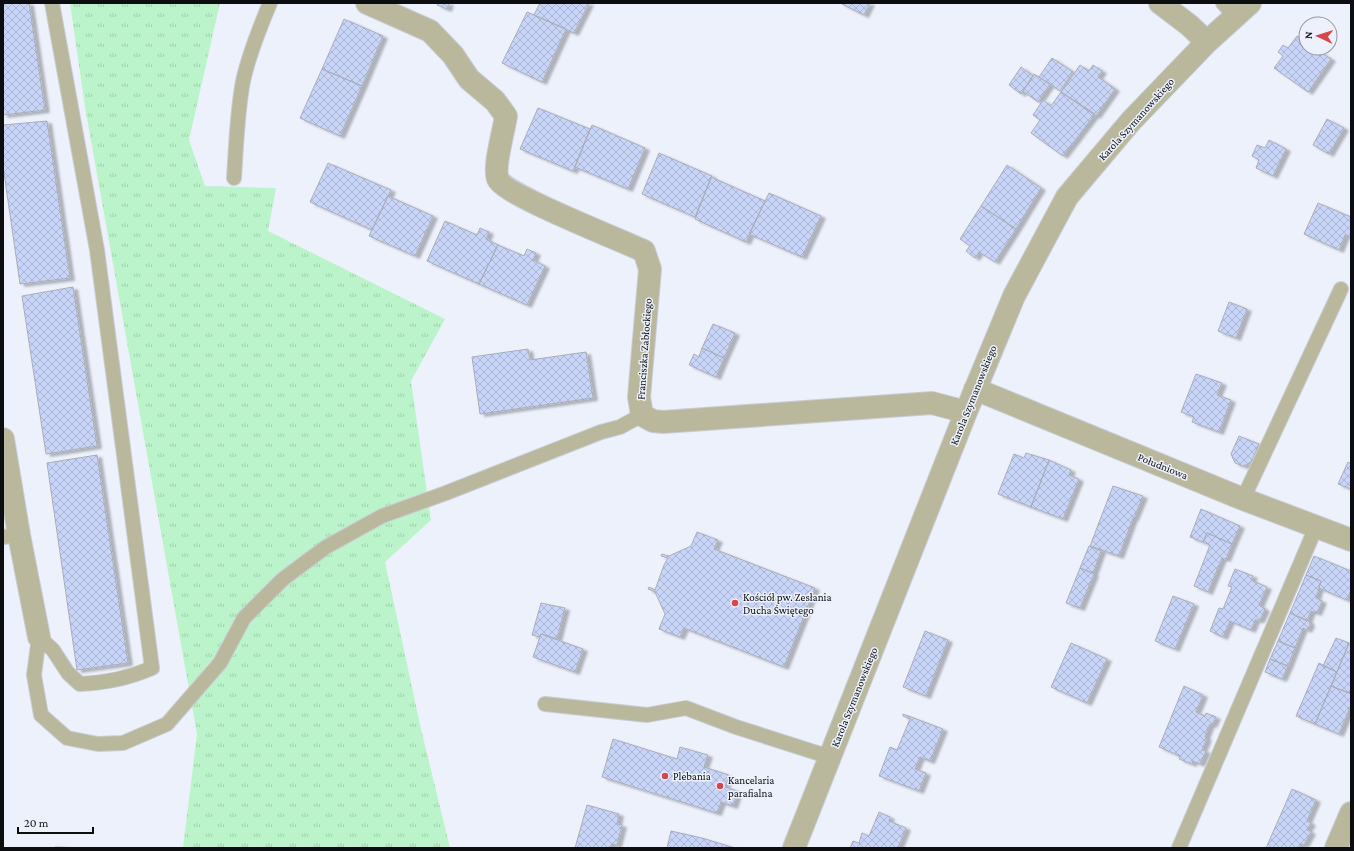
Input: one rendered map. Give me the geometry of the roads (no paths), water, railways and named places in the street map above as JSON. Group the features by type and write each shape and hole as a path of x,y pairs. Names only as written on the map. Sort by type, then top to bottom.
{"street":[{"path":"1160,3 1189,25 1207,42"},
{"name":"Franciszka Zabłockiego","path":"381,6 430,31 453,55 469,79 495,101 506,116 503,139 496,164 498,179 504,186 532,201 644,251 650,269 639,397 642,416 653,421 663,422 932,403 966,412"},
{"name":"Karola Szymanowskiego","path":"794,848 975,389 1014,296 1067,197 1131,121 1207,42 1236,7"},
{"name":"Południowa","path":"975,389 1244,499 1351,540"},
{"path":"3,439 11,536 39,637"},
{"path":"1336,848 1351,813"}],"lane":[{"path":"39,637 53,650 68,673 80,684 95,684 132,676 152,668 97,250 52,3"},
{"path":"234,178 238,117 242,85 270,3"},
{"path":"1244,499 1341,289"},
{"path":"39,637 34,675 41,716 66,738 98,744 123,743 167,724 220,663 244,618 283,579 326,547 382,516 446,494 580,440 620,427 642,416"},
{"path":"1179,848 1316,527"},
{"path":"545,704 647,715 686,708 736,727 830,757"}],"place":[{"name":"Kościół pw. Zesłania Ducha Świętego","path":"735,603"},
{"name":"Plebania","path":"665,776"},
{"name":"Kancelaria parafialna","path":"720,786"}]}
